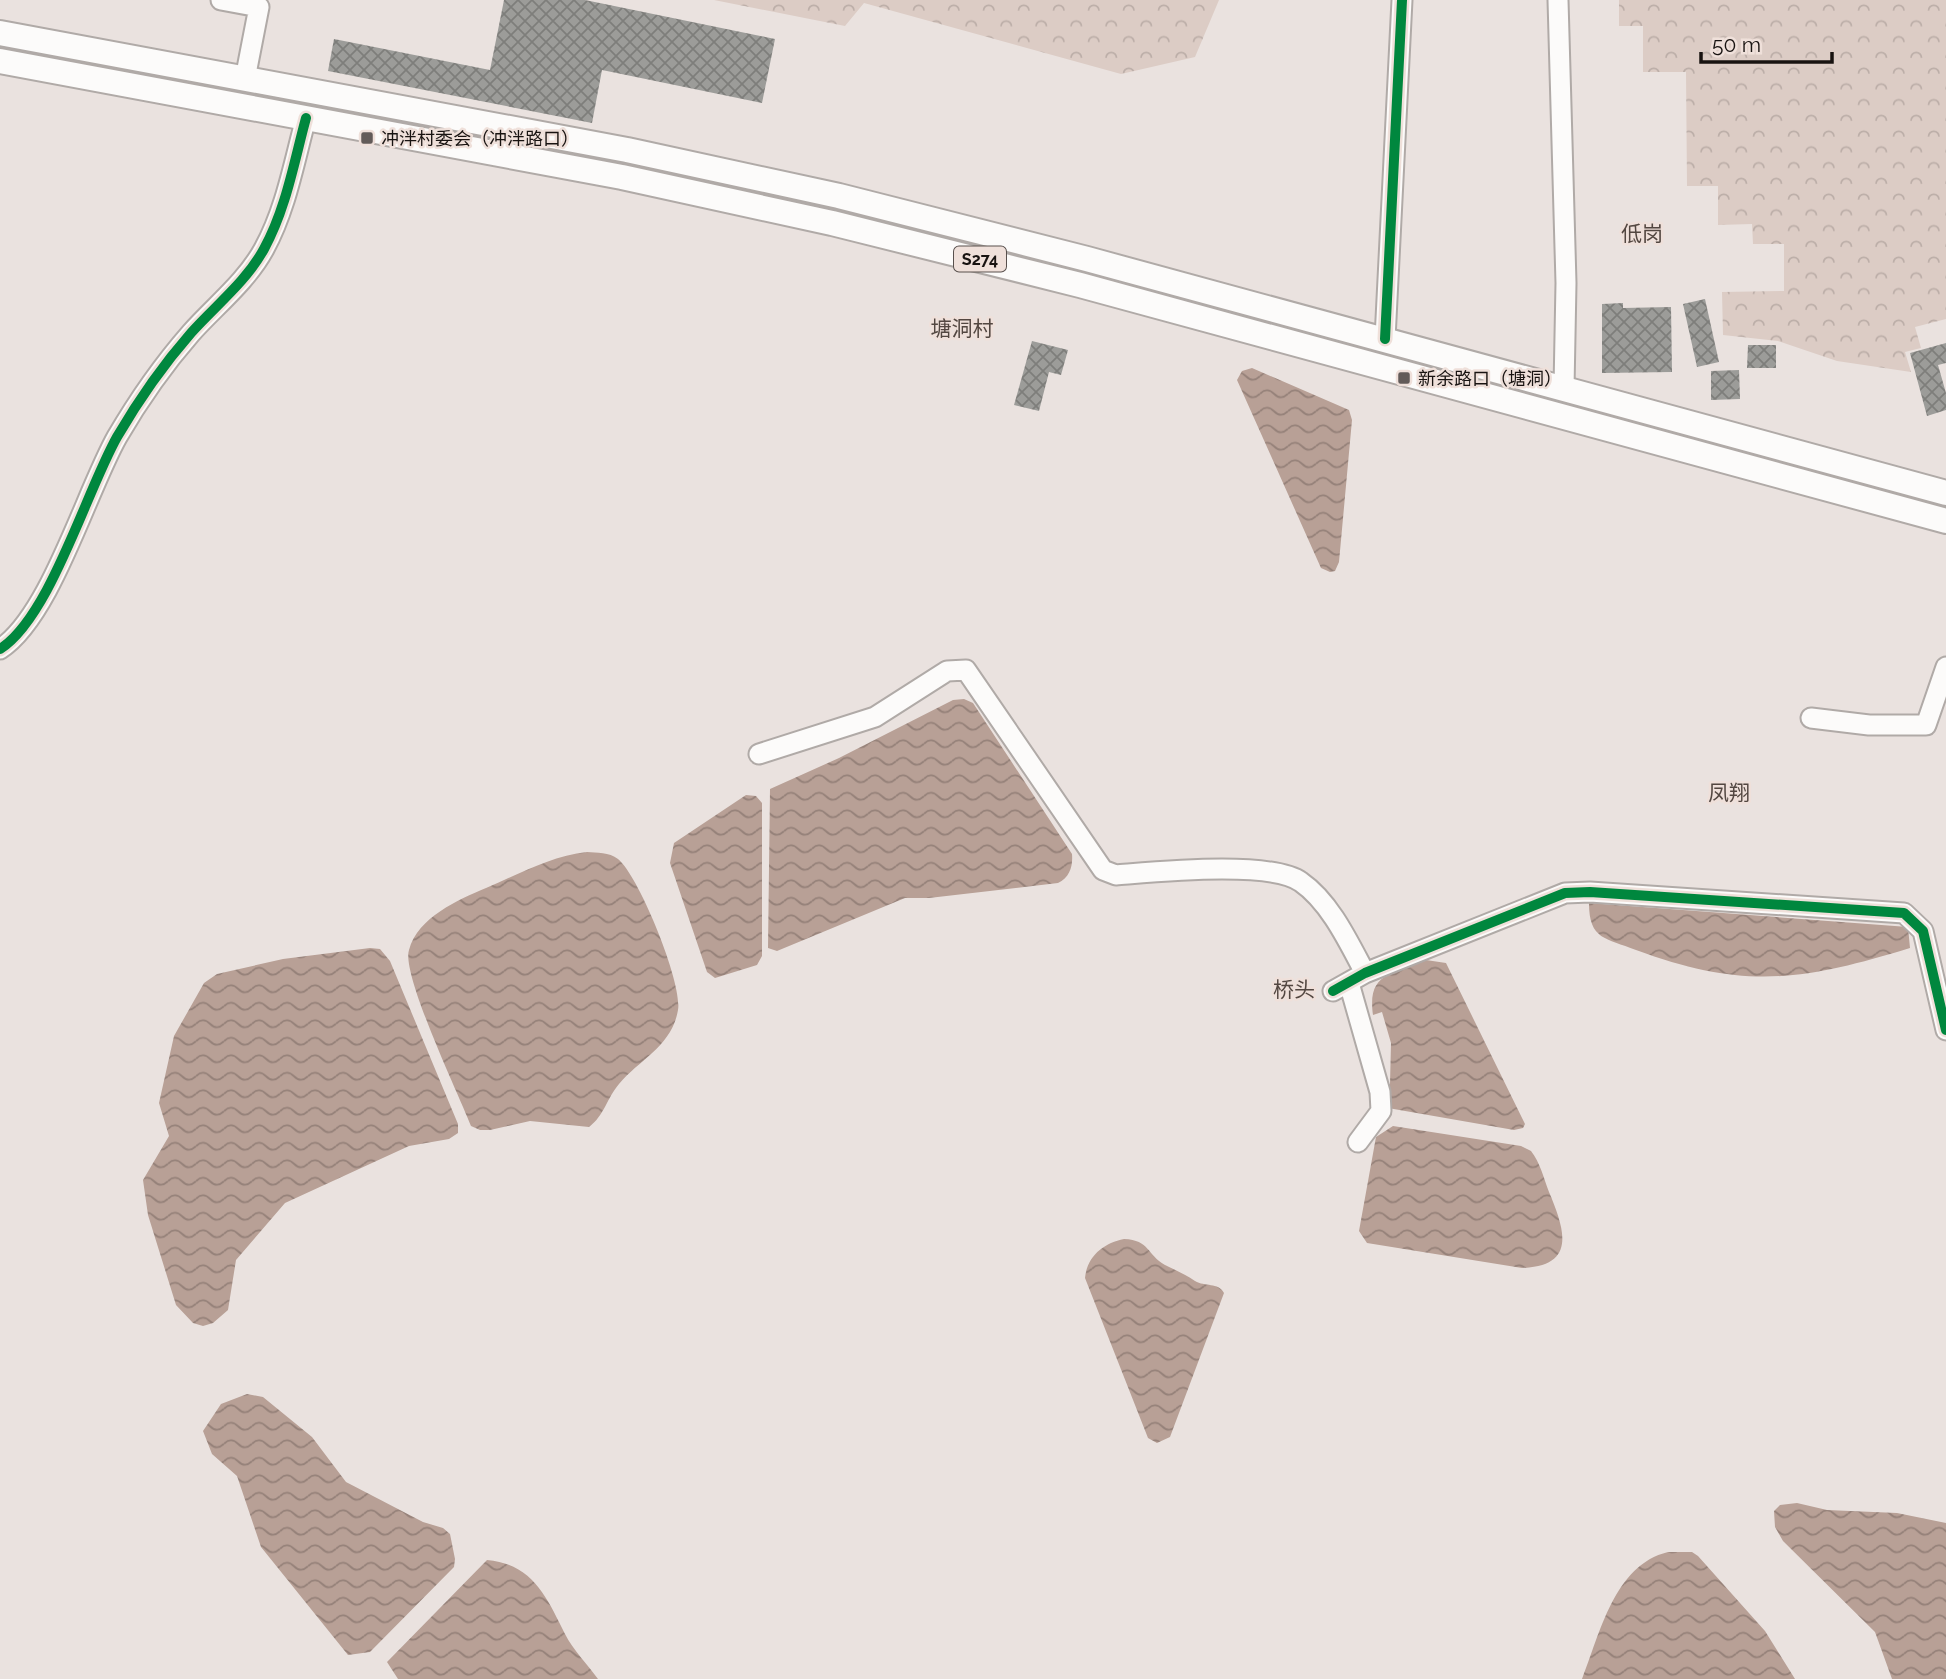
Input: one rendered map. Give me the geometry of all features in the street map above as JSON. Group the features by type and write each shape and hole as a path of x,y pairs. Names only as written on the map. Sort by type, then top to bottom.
{"main road":[{"name":"S274","path":"0,33 627,150 839,196 1048,248 1946,493"},
{"name":"S274","path":"0,61 622,177 948,251 1946,521"}],"street":[{"path":"220,0 259,8 245,79"},
{"path":"1385,339 1402,0"},
{"path":"1558,0 1566,283 1564,388"},
{"path":"0,649 31,619 116,440 139,403 190,334 235,288 262,253 282,212 306,118"},
{"path":"1811,718 1869,725 1926,725 1946,667"},
{"path":"759,754 874,717 947,671 966,670 1103,870 1116,875 1250,870 1286,875 1299,880 1321,903 1349,941 1349,982 1380,1093 1381,1111 1358,1142"},
{"path":"1349,982 1574,891 1904,913 1923,931 1946,1030"}],"green space":[{"path":"714,0 1219,0 1195,57 1121,74 864,3 845,26"},
{"path":"1619,0 1946,0 1946,319 1915,327 1921,348 1905,352 1911,372 1837,361 1778,341 1723,335 1722,292 1784,291 1784,244 1753,244 1752,224 1718,225 1718,186 1687,186 1686,72 1643,72 1643,26 1619,26"}],"water":[{"path":"1252,368 1349,410 1352,420 1339,562 1335,571 1321,568 1237,380 1242,371"},
{"path":"964,699 973,703 1072,854 1071,867 1065,878 1058,883 929,898 905,898 777,951 768,948 770,789 839,758 953,700"},
{"path":"746,795 756,796 762,803 762,956 757,965 715,978 707,972 670,863 674,843"},
{"path":"587,852 607,854 618,859 627,869 648,907 674,978 678,997 675,1022 662,1043 619,1084 598,1118 589,1127 530,1121 480,1130 471,1126 422,1008 409,963 409,950 421,928 452,904 535,866"},
{"path":"1589,903 1908,927 1910,948 1804,974 1742,976 1674,963 1608,940 1596,931 1592,924"},
{"path":"380,949 390,961 458,1124 458,1133 449,1139 409,1146 285,1203 236,1260 228,1310 213,1323 203,1326 193,1323 176,1305 148,1215 143,1180 169,1136 159,1103 174,1036 204,983 217,974 283,959"},
{"path":"1426,960 1446,963 1525,1124 1523,1128 1514,1130 1388,1108 1386,1086 1390,1084 1391,1043 1382,1012 1373,1015 1374,990 1384,977"},
{"path":"1393,1126 1521,1146 1531,1151 1559,1219 1562,1243 1559,1253 1540,1266 1522,1268 1367,1243 1359,1231 1376,1137"},
{"path":"1124,1239 1139,1242 1165,1265 1199,1283 1218,1287 1224,1293 1170,1437 1157,1443 1148,1438 1085,1278 1089,1263 1103,1247"},
{"path":"247,1394 263,1397 312,1437 346,1482 423,1522 443,1528 450,1534 454,1567 370,1652 348,1655 261,1547 237,1476 212,1454 203,1431 221,1404"},
{"path":"1797,1503 1827,1510 1897,1513 1946,1523 1946,1679 1892,1679 1875,1632 1783,1541 1775,1527 1774,1511 1780,1505"},
{"path":"1668,1552 1692,1552 1698,1556 1765,1631 1795,1679 1582,1679 1603,1622 1622,1586 1634,1571 1650,1559"},
{"path":"487,1560 516,1568 536,1585 545,1596 572,1646 598,1679 398,1679 387,1662"}],"building":[{"path":"504,0 585,0 775,39 762,103 602,70 592,123 328,71 334,39 490,70"},
{"path":"1705,299 1719,362 1697,367 1683,304"},
{"path":"1623,303 1623,308 1671,307 1672,372 1602,373 1602,304"},
{"path":"1032,341 1068,350 1061,375 1049,372 1039,411 1014,405"},
{"path":"1946,343 1946,363 1938,365 1946,393 1946,410 1927,416 1910,353"},
{"path":"1748,345 1776,345 1776,368 1747,368"},
{"path":"1739,370 1740,399 1711,400 1711,371"}],"cycle path":[{"path":"1385,339 1402,0"},
{"path":"0,649 18,633 51,582 105,461 142,397 181,345 239,283 264,249 284,202 306,118"},
{"path":"1333,991 1365,973 1565,893 1590,892 1904,913 1923,931 1946,1030"}],"place":[{"name":"冲泮村委会（冲泮路口）","path":"367,138"},
{"name":"新余路口（塘洞）","path":"1404,378"}],"district":[{"name":"低岗","path":"1642,233"},
{"name":"塘洞村","path":"962,328"},
{"name":"凤翔","path":"1729,792"},
{"name":"桥头","path":"1294,989"}]}
